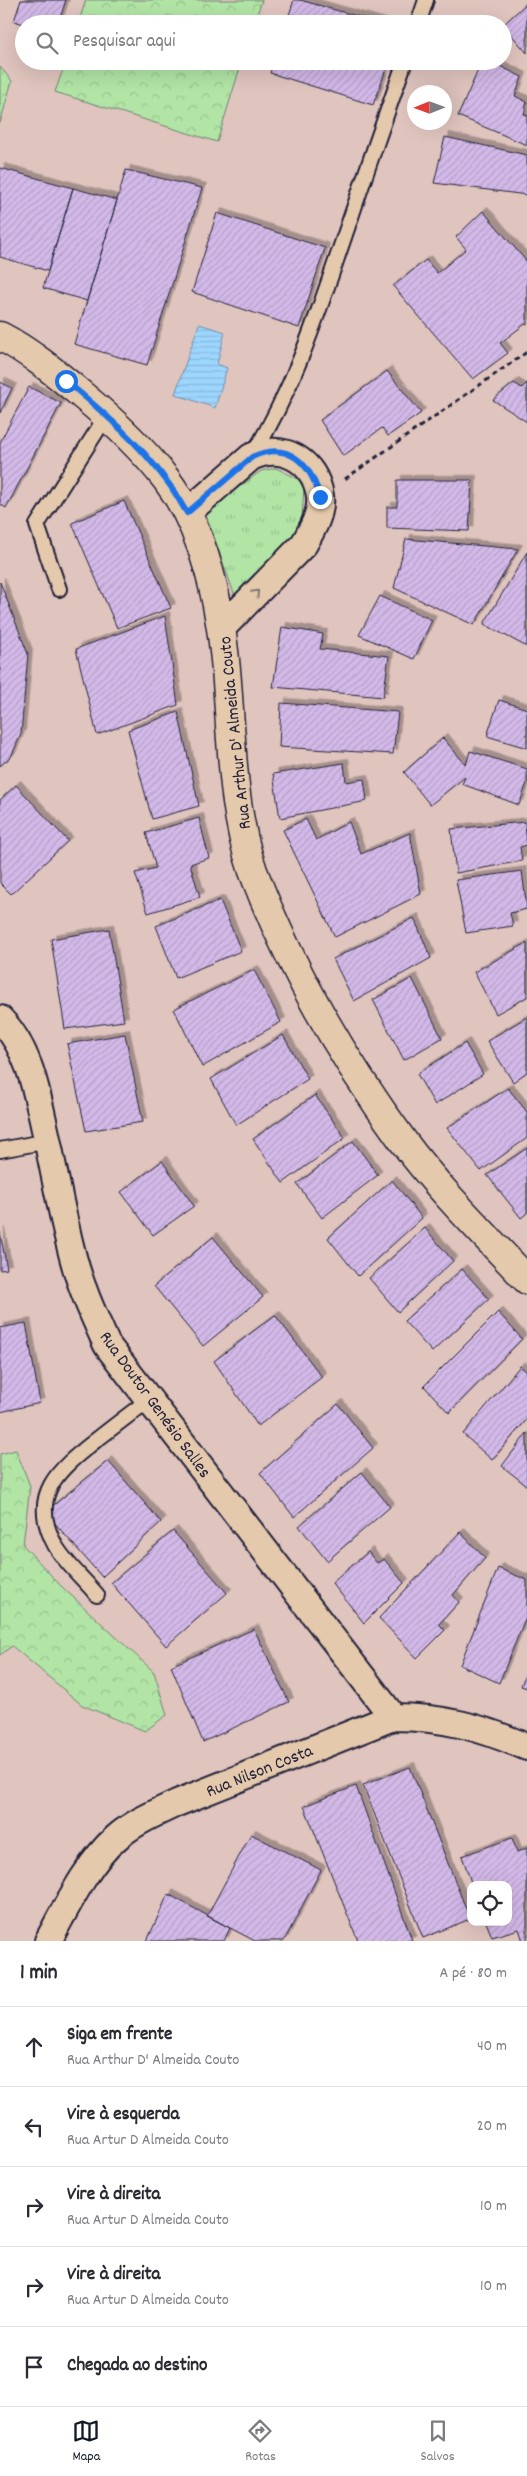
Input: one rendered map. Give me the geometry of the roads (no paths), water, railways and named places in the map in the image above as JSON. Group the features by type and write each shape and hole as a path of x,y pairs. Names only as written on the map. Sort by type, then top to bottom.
{"street":[{"name":"Rua Arthur D' Almeida Couto","path":"0,336 66,381 106,415 167,480 187,513 209,570 222,628 238,808 252,867 274,921 312,996 352,1066 405,1143 473,1223 527,1280"},
{"path":"187,513 252,457 264,452 275,451 298,458 307,467 315,480 320,497 319,511 313,528 304,544 222,628"},
{"name":"Rua Doutor Genésio Salles","path":"0,1020 10,1030 26,1058 37,1094 73,1256 88,1304 107,1345 393,1718"},
{"name":"Rua Nilson Costa","path":"48,1941 89,1870 116,1838 144,1818 177,1803 393,1718 428,1717 467,1725 527,1746"}],"lane":[{"path":"421,15 426,0"},
{"path":"252,457 273,421 303,354 402,70"},
{"path":"59,589 37,525 106,415"},
{"path":"0,1150 48,1142"},
{"path":"97,1595 56,1547 49,1530 45,1499 55,1476 70,1461 150,1399"}],"water":[{"path":"199,324 225,332 217,364 227,368 215,408 175,394"}]}
